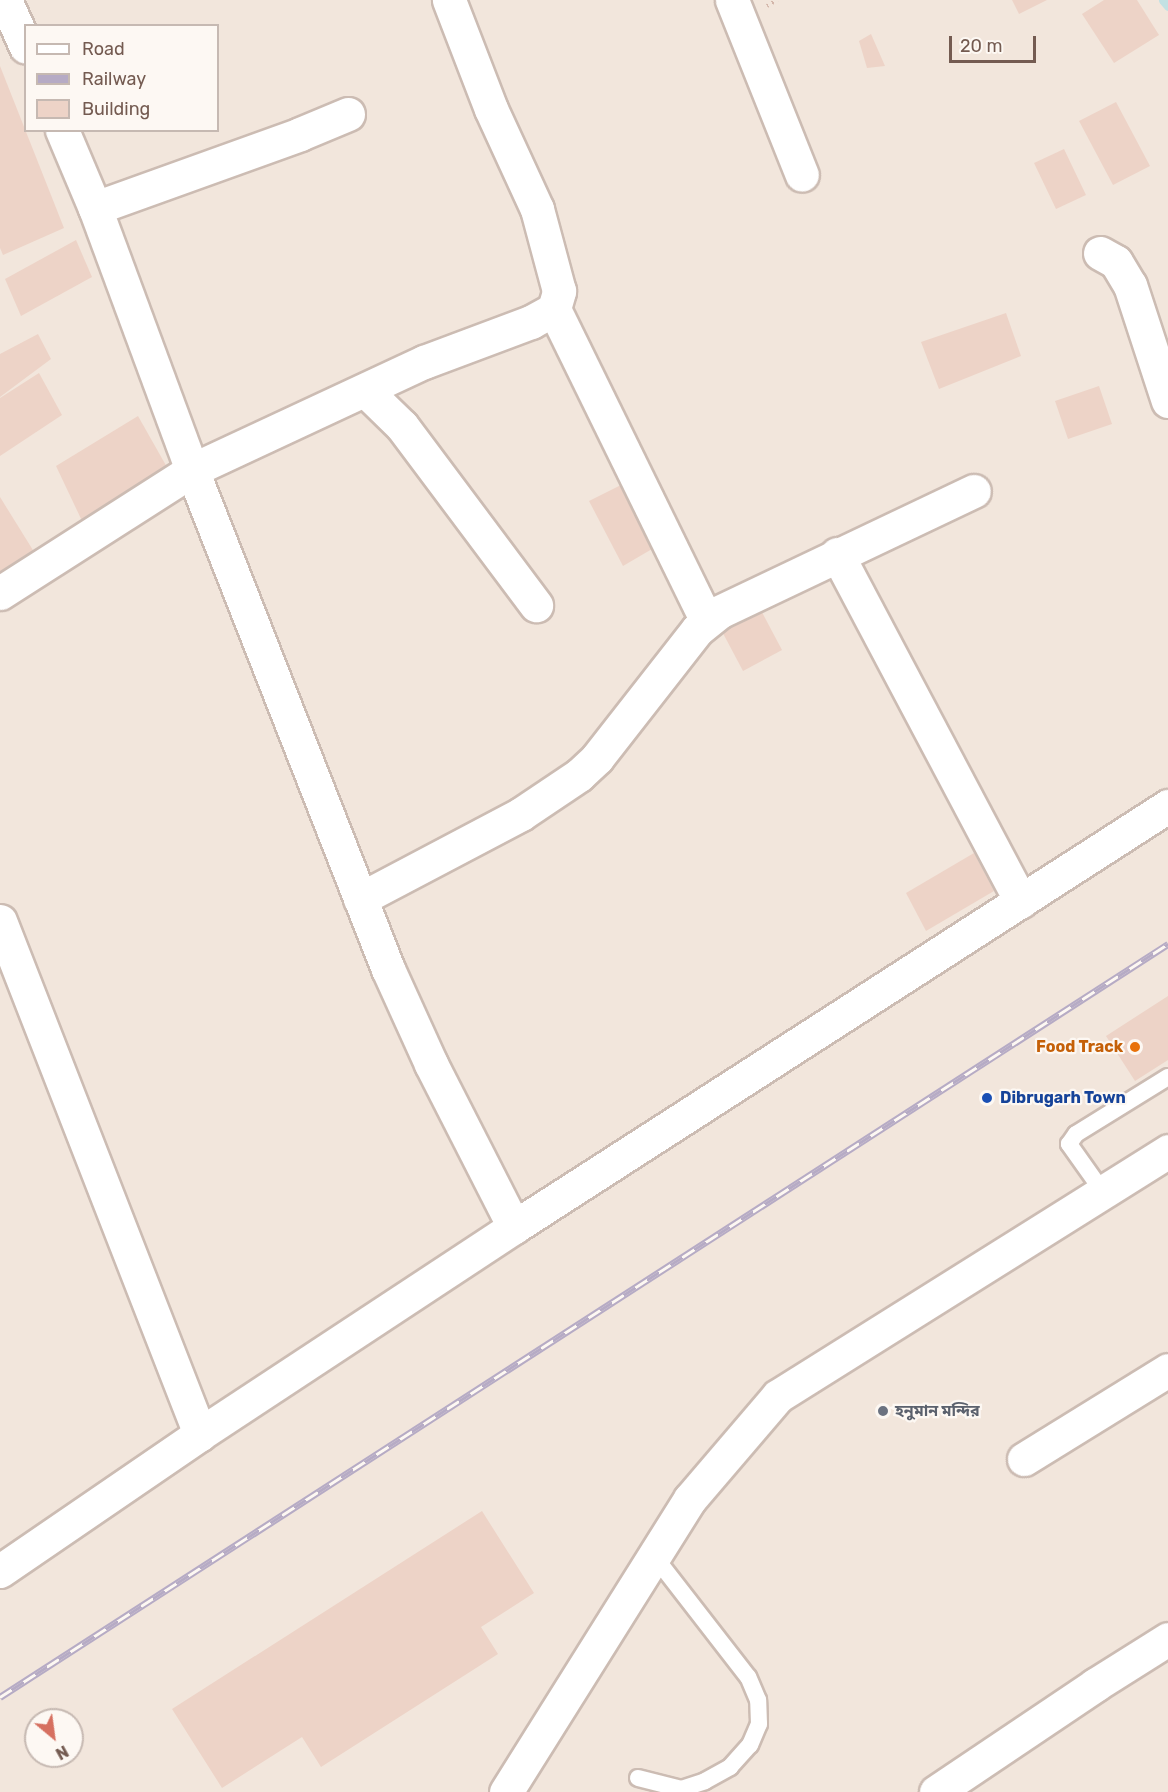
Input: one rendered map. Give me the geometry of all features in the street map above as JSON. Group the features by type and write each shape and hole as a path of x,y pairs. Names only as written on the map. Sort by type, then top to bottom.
{"street":[{"path":"5,0 24,43"},
{"path":"449,0 490,109 537,209 559,291 554,309 707,621"},
{"path":"732,0 802,175"},
{"path":"95,208 300,134 348,114"},
{"path":"63,132 95,208 192,470 360,899 430,1064 514,1227"},
{"path":"1100,253 1116,262 1130,285 1168,401"},
{"path":"0,593 192,470 366,391 424,362 531,322 554,309"},
{"path":"366,391 414,442 536,605"},
{"path":"360,899 521,814 579,775 597,758 697,630 707,621 743,598 974,492"},
{"path":"837,554 1021,901"},
{"path":"0,1571 200,1434 514,1227 1168,806"},
{"path":"0,921 200,1434"},
{"path":"506,1792 690,1499 778,1396 1168,1151"},
{"path":"1024,1459 1168,1370"},
{"path":"936,1792 1085,1691 1168,1639"}],"lane":[{"path":"1103,1192 1069,1144 1076,1134 1168,1077"},
{"path":"638,1778 681,1789 705,1780 730,1767 750,1745 759,1724 759,1700 748,1677 655,1557"}],"shaded area":[{"path":"0,0 1168,0 1168,1792 0,1792"}],"building":[{"path":"1012,0 1047,0 1019,14"},
{"path":"1104,0 1137,0 1159,35 1114,63 1082,14"},
{"path":"871,34 885,66 867,68 859,41"},
{"path":"0,66 24,132 26,132 64,228 3,255 0,248"},
{"path":"1116,102 1150,166 1113,185 1079,121"},
{"path":"1064,149 1086,195 1056,209 1034,163"},
{"path":"76,240 92,277 21,316 5,279"},
{"path":"1006,313 1021,356 939,389 921,342"},
{"path":"38,334 51,359 0,397 0,354"},
{"path":"39,373 62,415 0,456 0,398"},
{"path":"1099,386 1112,424 1068,439 1055,401"},
{"path":"138,416 168,469 83,523 56,466"},
{"path":"631,480 664,542 623,566 589,501"},
{"path":"0,497 36,555 0,578"},
{"path":"756,601 782,650 743,671 717,622"},
{"path":"974,853 994,891 926,931 906,893"},
{"name":"Dibrugarh Town","path":"1168,996 1168,1060 1135,1081 1106,1036"},
{"path":"482,1511 534,1593 481,1627 498,1654 321,1767 302,1737 222,1788 172,1709"}],"waterway":[{"path":"1163,0 1168,6"}],"railway":[{"path":"0,1697 1168,944"}],"place":[{"name":"Food Track","path":"1135,1047"},
{"name":"Dibrugarh Town","path":"987,1098"},
{"name":"হনুমান মন্দির","path":"883,1411"}]}
